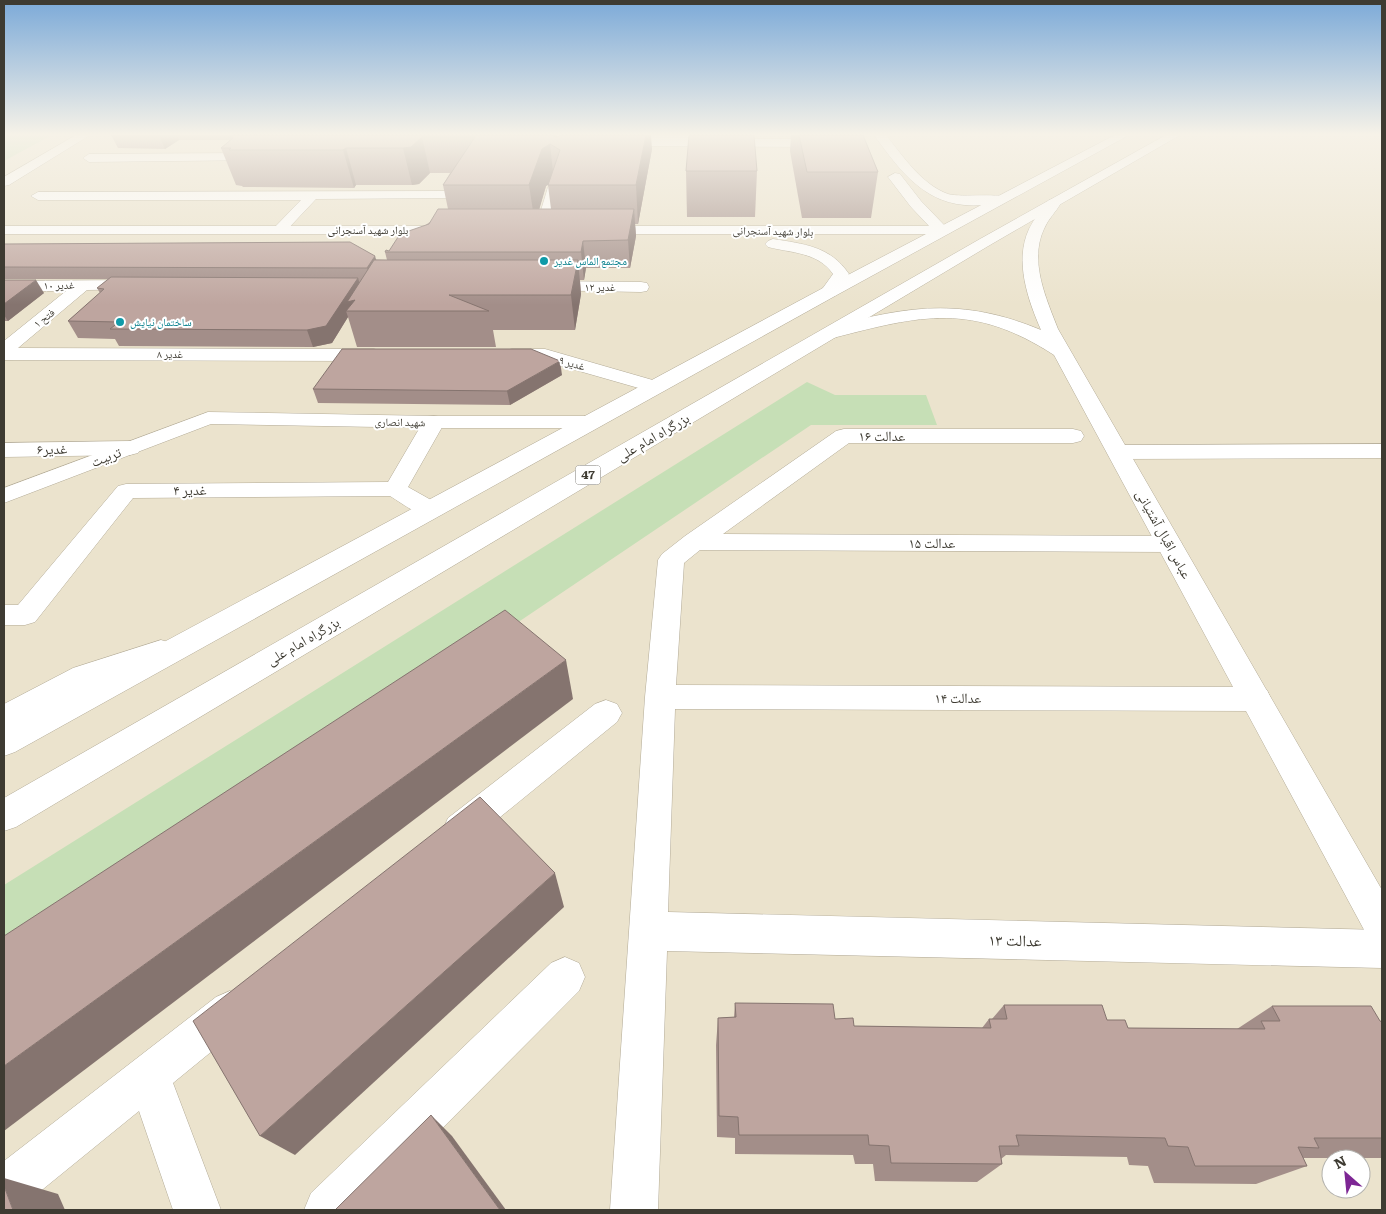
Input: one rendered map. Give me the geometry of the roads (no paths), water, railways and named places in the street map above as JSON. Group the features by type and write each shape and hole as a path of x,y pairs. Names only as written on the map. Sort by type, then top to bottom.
{"main road":[{"path":"184,196 189,192"},
{"path":"544,239 554,192"},
{"path":"906,192 942,231"},
{"path":"930,192 937,196 952,200 974,202 1002,198"},
{"path":"4,744 1014,192"},
{"name":"بزرگراه امام علی","path":"4,816 1074,192"},
{"path":"279,230 312,195"},
{"path":"38,196 451,195"},
{"path":"1054,203 1035,230 1029,268 1032,283 1049,329 1062,352"},
{"path":"854,232 908,222 916,214 916,204"},
{"name":"بلوار شهید آسنجرانی","path":"4,230 466,230"},
{"path":"523,230 544,239 562,230"},
{"path":"770,244 789,242 797,238 795,234 781,230"},
{"name":"بلوار شهید آسنجرانی","path":"829,292 841,274 837,266 828,259 807,249 770,244 585,237 781,230 854,232 942,231"},
{"name":"بلوار شهید آسنجرانی","path":"4,244 453,244"},
{"name":"فتح ۱","path":"4,350 83,285"},
{"name":"غدیر ۱۰","path":"4,286 152,285"},
{"name":"غدیر ۱۲","path":"525,286 641,287"},
{"name":"عباس اقبال آشتیانی","path":"833,332 881,318 938,313 971,314 1020,326 1062,352 1382,926"},
{"name":"غدیر ۸","path":"4,354 341,347 395,355"},
{"name":"غدیر ۹","path":"495,355 545,355 656,386"},
{"name":"شهید انصاری","path":"208,418 434,422 591,422"},
{"name":"تربیت","path":"4,496 208,418"},
{"path":"431,510 396,489 434,422"},
{"name":"عدالت ۱۶","path":"634,1210 660,697 671,560 844,436 1073,436"},
{"name":"غدیر۶","path":"4,450 130,448"},
{"path":"1118,452 1382,451"},
{"name":"غدیر ۴","path":"4,615 25,615 126,491 396,489"},
{"name":"عدالت ۱۵","path":"694,542 1169,544"},
{"path":"4,719 84,676 188,642"},
{"name":"عدالت ۱۴","path":"660,697 1256,699"},
{"path":"435,848 606,713"},
{"name":"عدالت ۱۳","path":"647,931 1382,949"},
{"path":"328,1210 565,977"},
{"path":"4,1190 257,989"},
{"path":"148,1075 197,1210"}],"place":[{"name":"مجتمع الماس غدیر","path":"544,261"},
{"name":"ساختمان نیایش","path":"120,322"}]}
